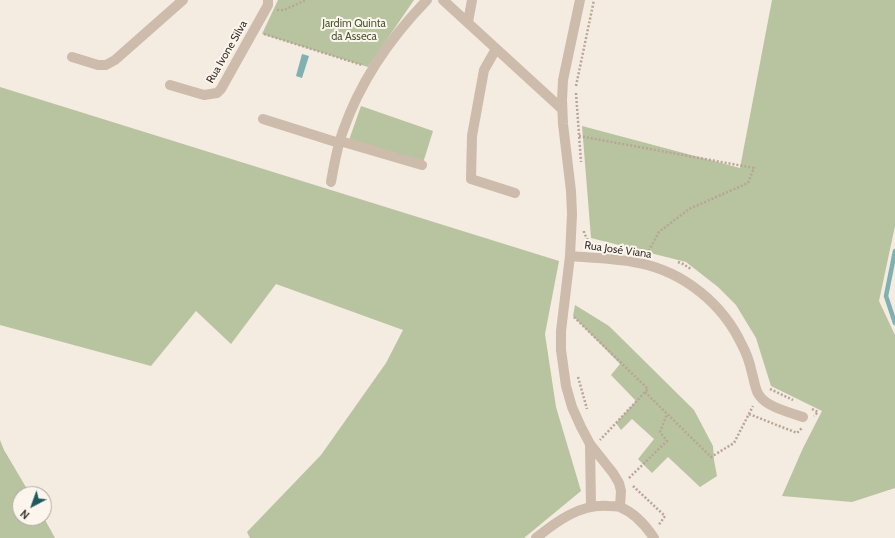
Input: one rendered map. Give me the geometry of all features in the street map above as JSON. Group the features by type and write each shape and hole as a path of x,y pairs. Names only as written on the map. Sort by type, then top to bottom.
{"street":[{"path":"72,57 98,65 106,64 115,60 183,0"},
{"name":"Rua Ivone Silva","path":"170,85 204,95 217,93 221,89 268,4 268,0"},
{"path":"331,182 339,142 349,114 372,69 397,34 413,14 427,0"},
{"path":"444,0 562,109"},
{"path":"468,22 472,0"},
{"path":"580,0 564,80 562,109 572,214 570,256 560,350 566,386 572,407 581,427 592,446 623,483 620,507"},
{"path":"496,49 484,70 472,136 471,179 515,193"},
{"path":"263,119 422,165"},
{"name":"Rua José Viana","path":"570,256 644,264 667,272 694,287 717,307 735,331 743,345 758,395"},
{"path":"758,395 768,404 803,417"},
{"path":"591,506 592,446"},
{"path":"536,538 563,518 579,510 600,505 620,507 636,517 653,536"}],"path":[{"path":"264,10 284,10 306,0"},
{"path":"581,167 575,89 594,0"},
{"path":"265,35 361,65"},
{"path":"578,136 754,168 748,183 689,209 659,232 649,249"},
{"path":"584,226 584,233 590,244 598,246"},
{"path":"646,255 653,257"},
{"path":"676,262 683,264 694,272"},
{"path":"572,324 573,316 648,389 592,446"},
{"path":"576,371 589,413"},
{"path":"645,392 711,457 734,443 758,395"},
{"path":"653,536 665,516 623,483 667,441 660,432 667,414"}],"green space":[{"name":"Jardim Quinta da Asseca","path":"278,0 414,0 368,67 262,34"},
{"path":"772,0 895,0 895,226 879,301 895,335 895,488 852,502 782,496 803,448 822,411 771,386 756,338 736,305 718,287 686,262 591,238 582,126 740,168"},
{"path":"0,87 559,261 545,334 556,407 581,491 524,538 250,538 247,532 321,455 386,363 403,330 276,284 231,344 196,311 151,366 0,325"},
{"path":"361,106 433,131 423,163 349,140"},
{"path":"575,305 609,326 694,410 713,446 717,476 700,487 668,457 652,473 638,459 654,439 632,419 621,430 616,423 636,401 611,375 620,364 573,316"},
{"path":"0,440 4,450 25,486 12,486 12,526 48,526 55,538 0,538"}],"water":[{"path":"302,54 309,56 302,78 296,76"}],"waterway":[{"path":"895,251 886,296 895,323"}]}
